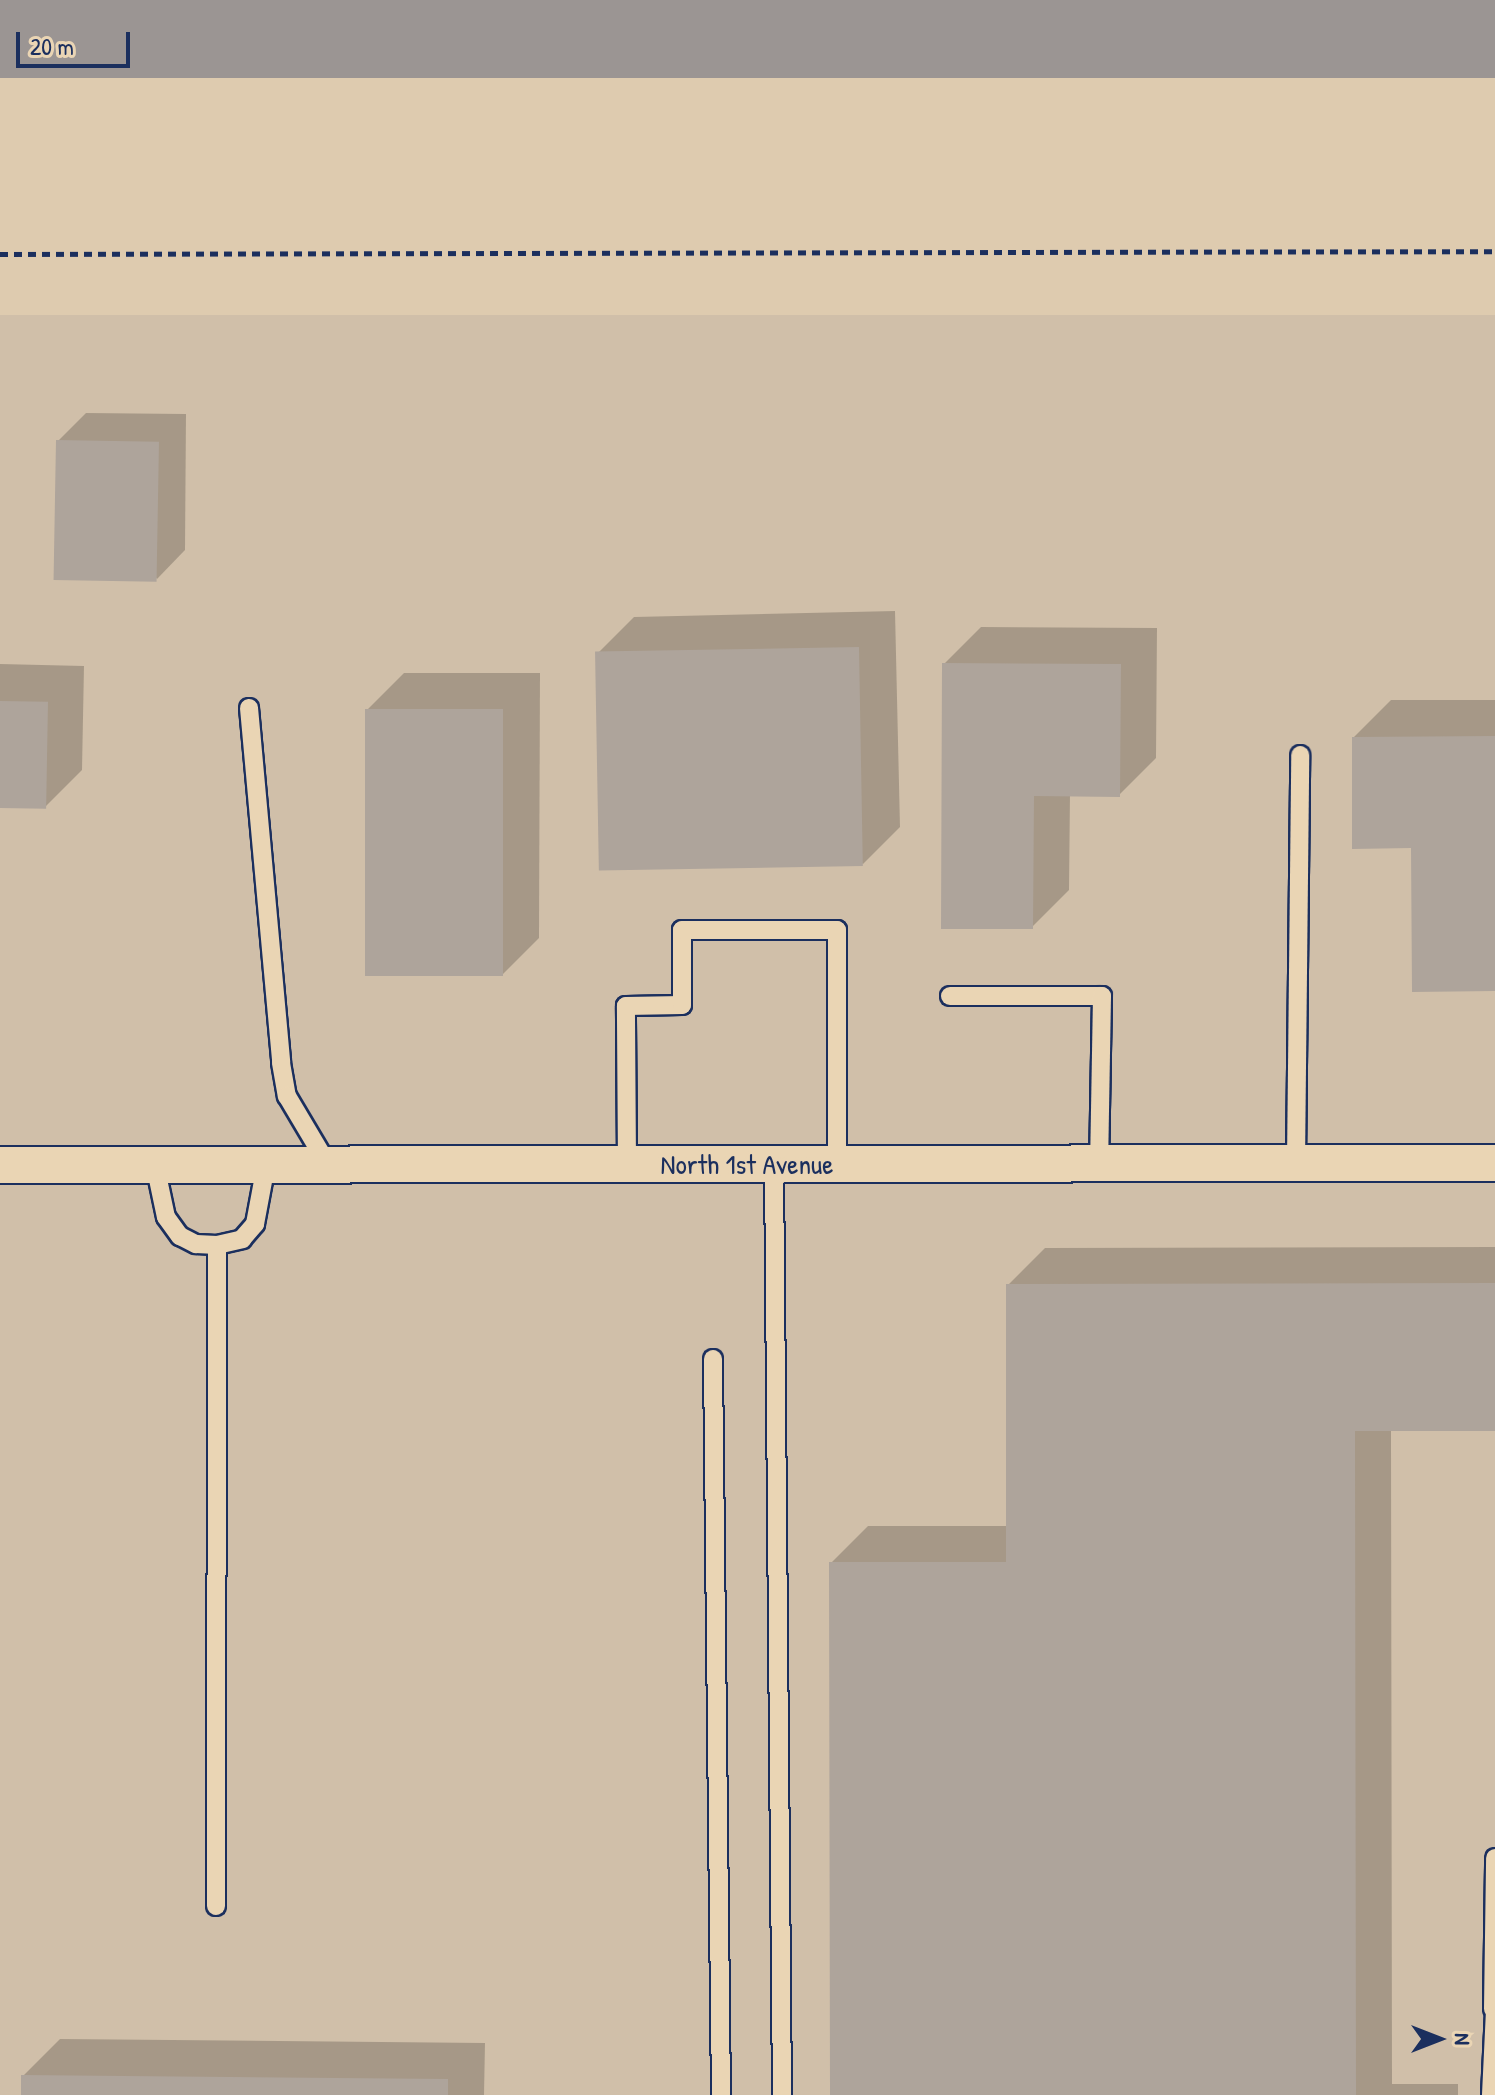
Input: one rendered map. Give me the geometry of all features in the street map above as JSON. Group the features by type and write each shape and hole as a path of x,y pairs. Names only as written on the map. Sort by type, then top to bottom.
{"street":[{"name":"North 1st Avenue","path":"0,1165 1495,1163"}],"lane":[{"path":"249,708 283,1074 287,1096 328,1165"},
{"path":"1296,1163 1300,755"},
{"path":"627,1163 626,1006 682,1005 682,930 837,930 837,1164"},
{"path":"950,996 1102,996 1099,1164"},
{"path":"774,1164 782,2095"},
{"path":"155,1165 166,1217 180,1236 196,1244 217,1245 242,1239 255,1224 266,1165"},
{"path":"216,1906 217,1245"},
{"path":"713,1359 721,2095"},
{"path":"1491,2095 1495,1858"}],"path":[{"path":"0,254 1495,251"}],"shaded area":[{"path":"0,0 1495,0 1495,78 0,78"},
{"path":"0,315 1495,315 1495,2095 0,2095"}],"building":[{"path":"56,440 159,442 157,582 54,580"},
{"path":"859,647 863,866 599,871 595,652"},
{"path":"942,663 1121,664 1120,797 1034,796 1033,929 941,929"},
{"path":"0,701 48,702 46,809 0,808"},
{"path":"365,709 503,709 503,976 365,976"},
{"path":"1495,736 1495,991 1412,992 1411,848 1352,849 1352,737"},
{"path":"1495,1283 1495,1431 1355,1431 1356,2095 830,2095 829,1562 1006,1562 1006,1284"},
{"path":"21,2075 448,2079 448,2095 21,2095"}]}
